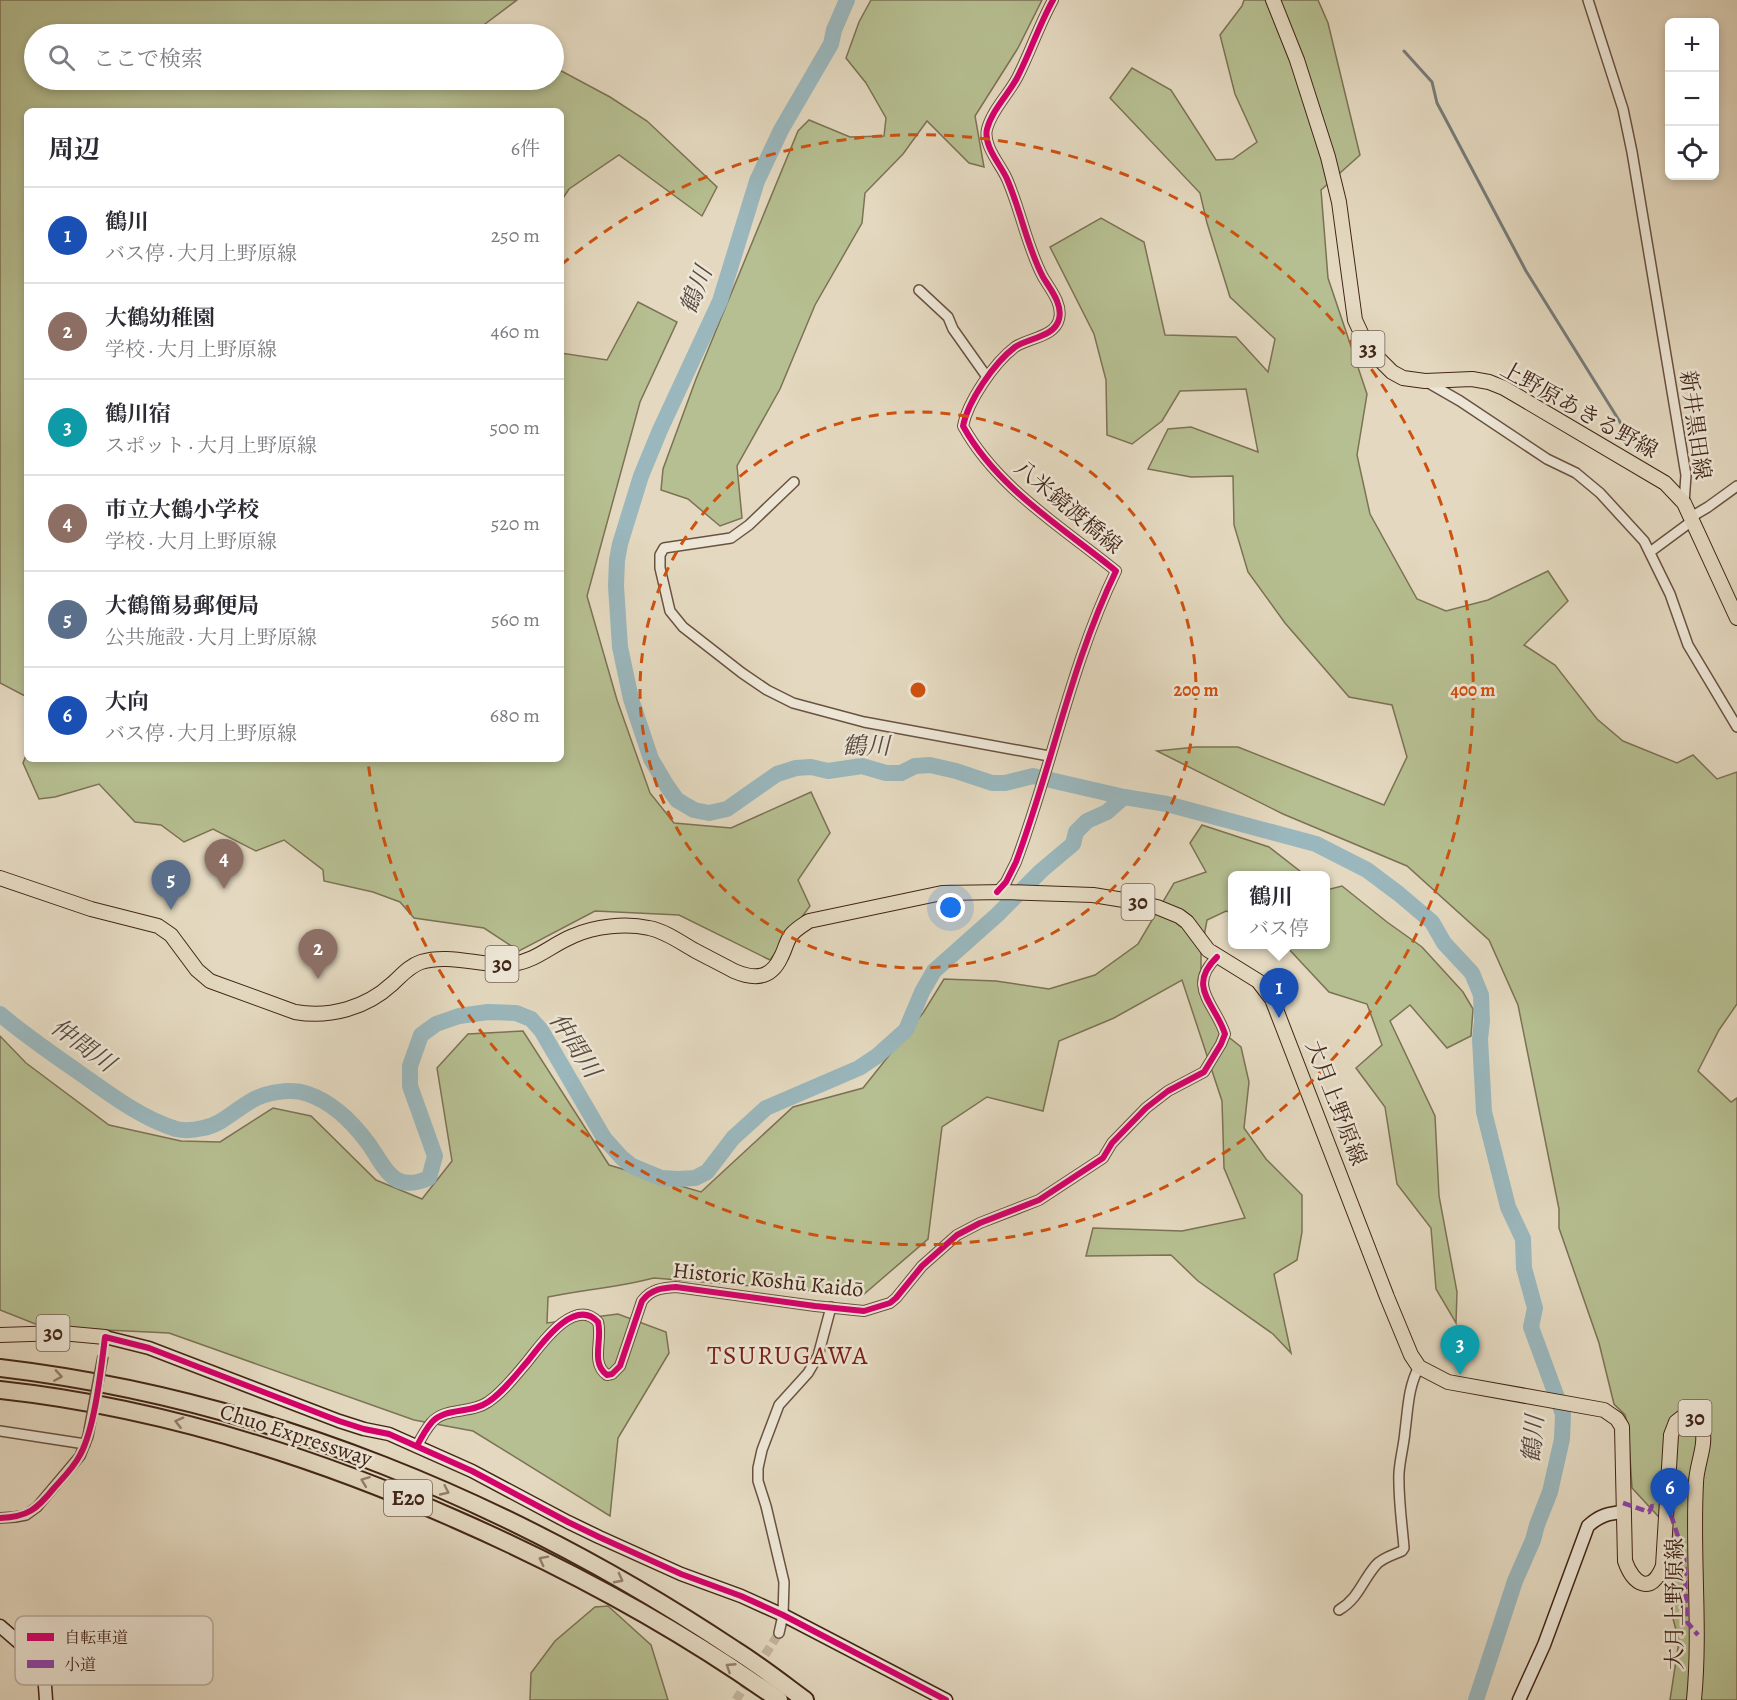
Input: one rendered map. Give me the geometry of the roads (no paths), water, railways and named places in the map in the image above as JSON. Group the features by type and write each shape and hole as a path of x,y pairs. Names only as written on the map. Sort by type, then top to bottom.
{"highway":[{"name":"Chuo Expressway","path":"0,1368 92,1381 193,1403 293,1431 393,1468 546,1539 638,1589 736,1650 805,1700"},
{"name":"Chuo Expressway","path":"0,1390 87,1402 192,1425 290,1454 378,1486 538,1557 614,1597 679,1634 779,1700"}],"main road":[{"name":"上野原あきる野線","path":"1273,0 1298,60 1328,157 1339,202 1355,320 1368,348 1392,372 1403,378 1425,381 1472,379 1504,388 1652,474 1684,503 1737,617"},
{"name":"大月上野原線","path":"0,878 91,909 158,926 171,935 197,970 210,981 295,1012 309,1014 345,1010 369,1001 409,968 421,962 440,959 509,964 525,962 536,958 571,936 585,931 615,927 634,926 658,931 734,971 756,978 771,972 782,956 791,934 809,921 942,893 1093,895 1136,902 1171,912 1187,922 1201,942 1217,957 1258,981 1272,999 1387,1297 1411,1355 1419,1367 1448,1382 1604,1410 1617,1419 1622,1427 1625,1561 1629,1573 1636,1582 1643,1584 1653,1582 1663,1566 1671,1435 1676,1422 1685,1415 1692,1416 1698,1421 1703,1430 1696,1481 1698,1635 1694,1700"},
{"name":"30","path":"0,1335 61,1333 105,1337"}],"street":[{"name":"八米鏡渡橋線","path":"1049,756 1098,607 1116,571 1039,511 1006,481 970,439 963,426 965,415 987,377 1015,347 1031,338 1047,333 1056,326 1059,319 1055,297 1035,257 1007,178 987,140 987,131 993,115 1013,85 1053,0"},
{"name":"新井黒田線","path":"1588,0 1623,109 1686,475 1684,503"},
{"path":"919,290 948,317 953,330 987,377"},
{"path":"1425,381 1460,401 1547,459 1576,473 1600,493 1644,541 1670,594 1688,645 1737,728"},
{"path":"794,482 749,525 731,538 664,548 660,555 660,568 670,611 683,627 742,673 792,703 864,722 1049,756 1020,852 1001,892"},
{"path":"1650,552 1737,486"},
{"name":"Historic Kōshū Kaidō","path":"417,1446 432,1422 438,1418 479,1407 490,1401 545,1338 564,1321 575,1316 588,1316 598,1322 600,1368 607,1375 612,1374 620,1366 642,1301 656,1289 676,1287 864,1311 890,1303 922,1266 957,1235 980,1223 1039,1200 1103,1158 1112,1143 1156,1100 1204,1072 1221,1044 1224,1034 1204,995 1203,981 1207,966 1217,957"},
{"path":"779,1633 783,1615 784,1582 758,1481 758,1468 778,1405 808,1373 818,1356 831,1307"},
{"path":"0,1518 26,1515 37,1508 80,1456 86,1440 105,1337 149,1348 339,1421 388,1434 417,1446 472,1471 599,1537 681,1574 741,1596 783,1615 946,1700"},
{"path":"1339,1610 1349,1604 1376,1564 1404,1548 1400,1459 1409,1396 1419,1367"},
{"path":"0,1431 86,1440"},
{"path":"1519,1700 1544,1645 1588,1526 1597,1518 1624,1512"},
{"path":"0,1626 15,1639"},
{"path":"45,1685 46,1700"}],"waterway":[{"name":"鶴川","path":"847,0 834,30 831,44 781,130 757,181 720,301 641,476 620,544 616,586 620,647 631,699 651,759 677,800 694,810 709,813 727,809 777,774 796,768 811,767 828,771 862,766 886,773 901,773 915,766 930,765 992,783 1005,783 1033,776 1124,797 1167,804 1316,844 1367,870 1432,922 1444,943 1472,973 1481,995 1480,1039 1484,1112 1508,1207 1523,1239 1524,1268 1535,1308 1531,1327 1563,1414 1562,1439 1550,1492 1515,1581 1476,1700"},
{"path":"1404,51 1432,82 1437,103 1526,271 1625,430"},
{"name":"仲間川","path":"0,1014 38,1044 124,1104 176,1129 193,1130 210,1126 222,1121 251,1101 271,1093 294,1091 308,1094 325,1102 341,1114 356,1128 391,1176 406,1183 429,1178 435,1156 410,1086 410,1066 421,1035 436,1024 459,1016 488,1012 516,1013 531,1019 541,1030 604,1138 622,1158 632,1166 661,1178 695,1178 707,1172 733,1138 766,1108 859,1068 877,1056 906,1030 922,992 934,971 1073,844 1076,832 1087,821 1107,812 1124,797"}],"tunnel":[{"path":"736,1700 779,1633"}],"place":[{"name":"市立大鶴小学校","path":"224,889"},
{"name":"大鶴簡易郵便局","path":"171,910"},
{"name":"大鶴幼稚園","path":"318,979"},
{"name":"鶴川","path":"1279,1018"},
{"name":"鶴川宿","path":"1460,1375"},
{"name":"大向","path":"1670,1518"}],"district":[{"name":"TSURUGAWA","path":"788,1355"}]}
